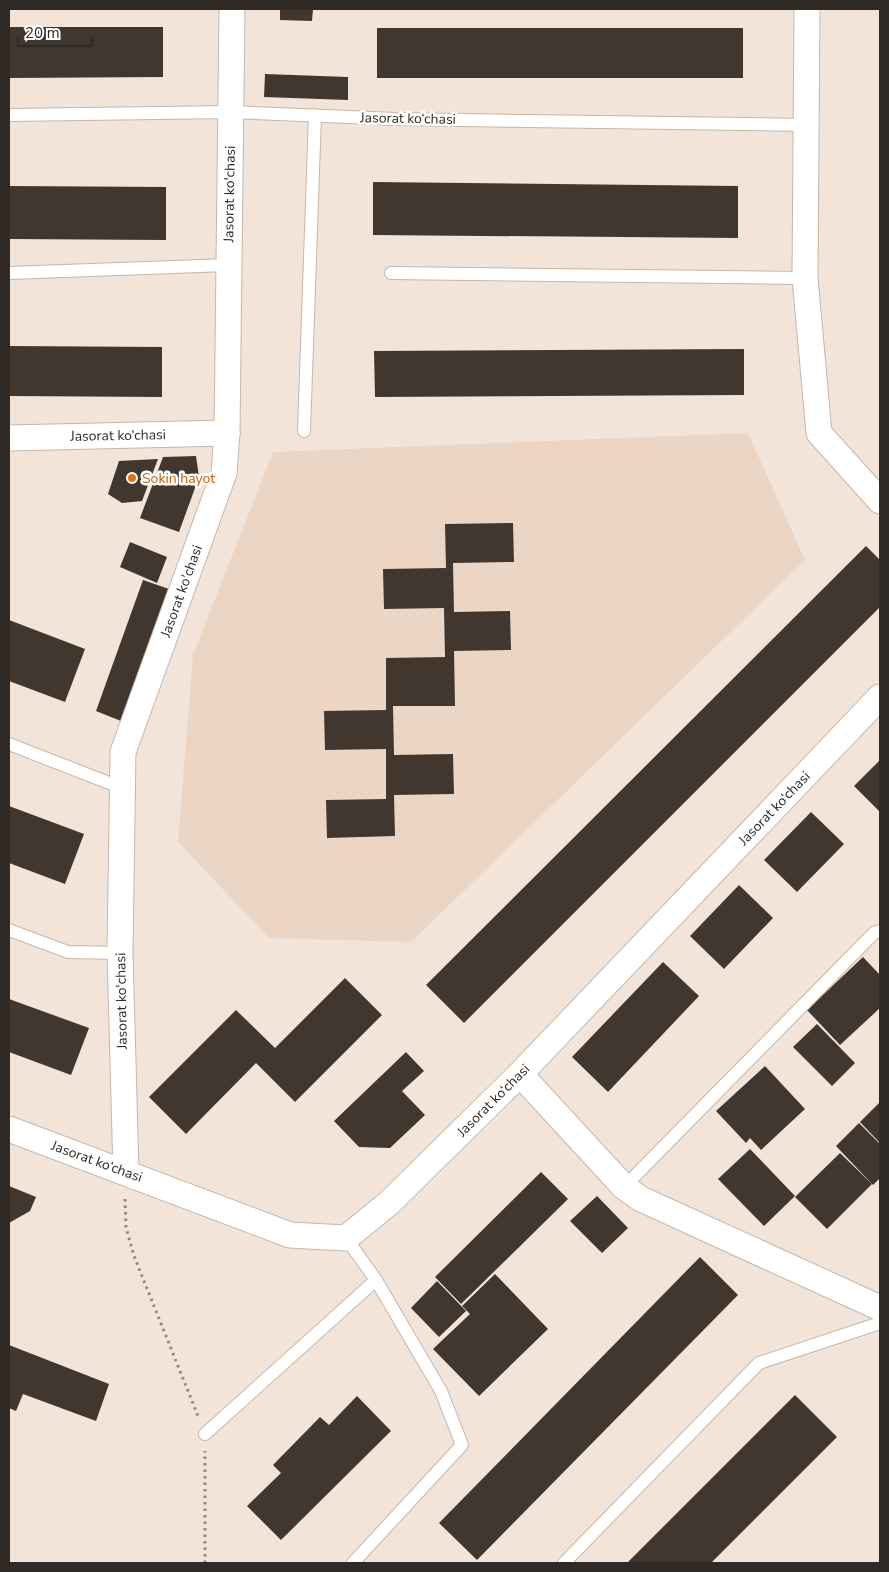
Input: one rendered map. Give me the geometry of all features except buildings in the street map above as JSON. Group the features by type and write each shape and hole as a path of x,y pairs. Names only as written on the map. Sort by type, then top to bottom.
{"street":[{"name":"Jasorat ko'chasi","path":"126,1172 120,953 123,752 224,472 228,433 228,265 232,9"},
{"path":"807,9 808,125 805,278 819,433 880,501"},
{"name":"Jasorat ko‘chasi","path":"9,438 228,433"},
{"name":"Jasorat ko‘chasi","path":"9,1129 290,1235 346,1238 389,1203 520,1074 880,697"},
{"path":"520,1074 624,1187 650,1203 880,1308"}],"lane":[{"name":"Jasorat ko‘chasi","path":"9,115 230,112 315,116 808,125"},
{"path":"304,431 315,116"},
{"path":"9,272 228,265"},
{"path":"391,273 805,278"},
{"path":"9,744 122,788"},
{"path":"9,930 68,952 120,953"},
{"path":"624,1187 874,933 880,931"},
{"path":"346,1238 376,1280 441,1391 462,1445 353,1563"},
{"path":"205,1434 376,1280"},
{"path":"564,1563 759,1363 880,1323"}],"path":[{"path":"126,1172 125,1220 134,1256 205,1434 205,1563"}],"shaded area":[{"path":"748,433 805,560 411,942 269,938 178,842 193,655 273,452"}],"place":[{"name":"Sokin hayot","path":"132,478"}]}
